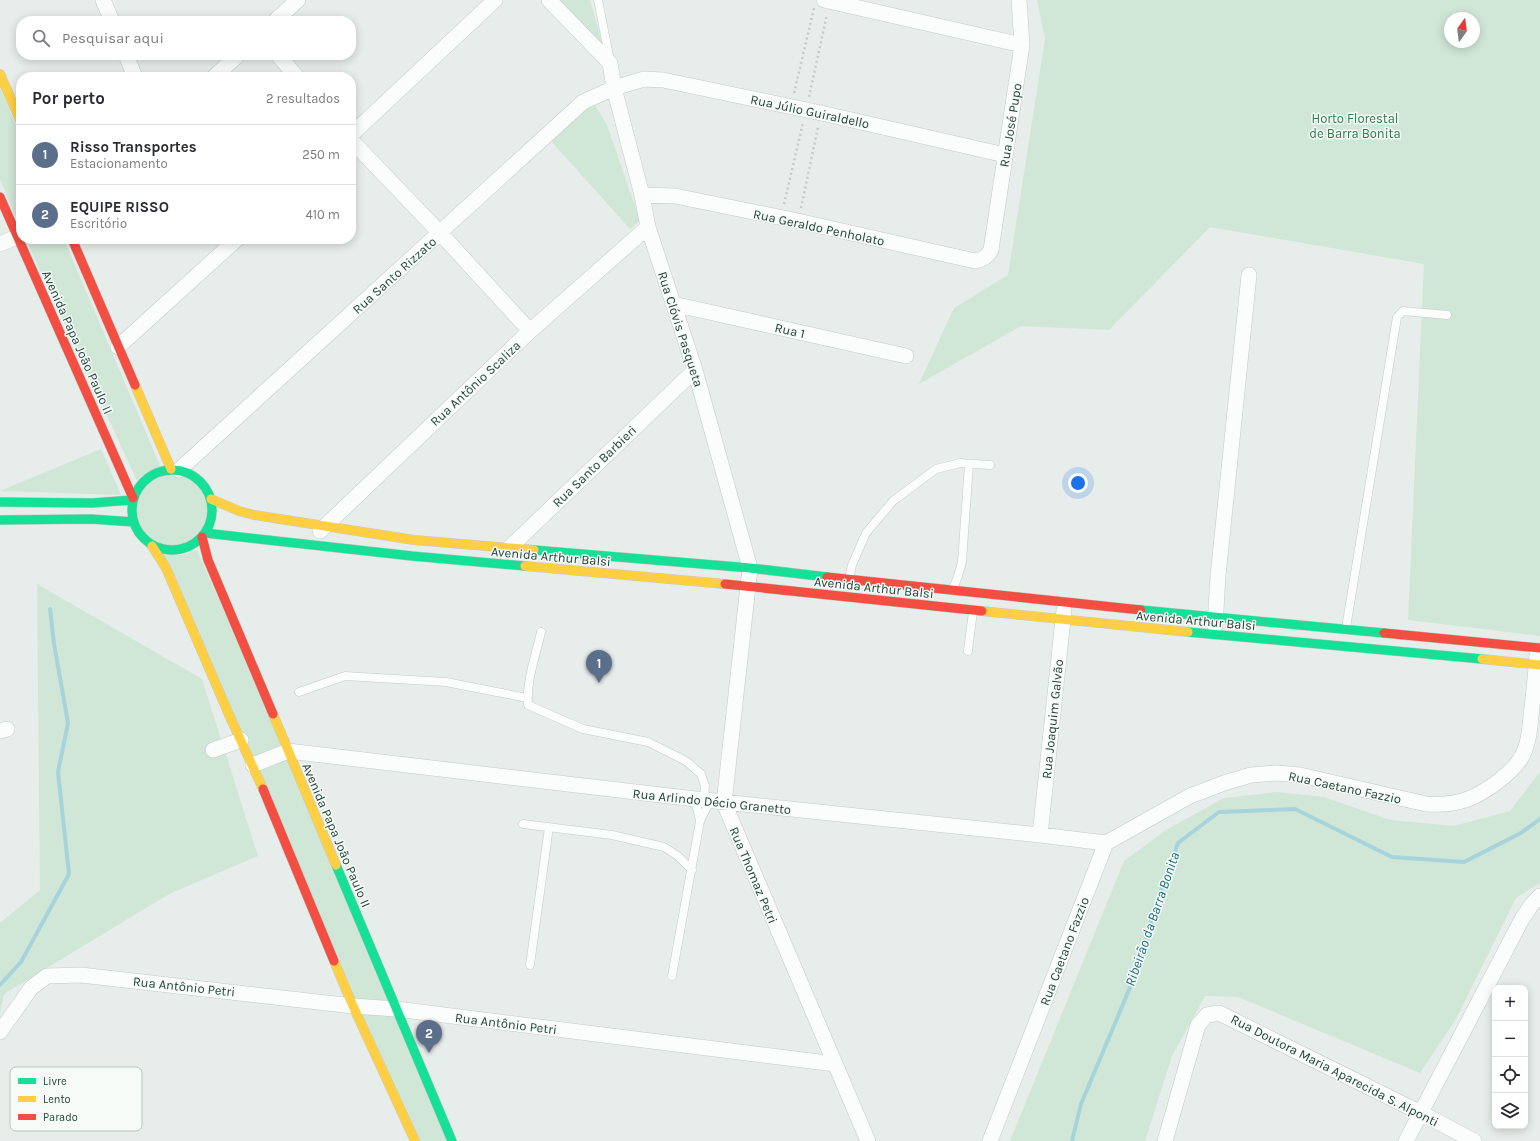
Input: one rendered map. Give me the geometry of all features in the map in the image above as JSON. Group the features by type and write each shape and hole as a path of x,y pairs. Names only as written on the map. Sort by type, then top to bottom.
{"main road":[{"path":"0,74 16,111"},
{"name":"Avenida Papa João Paulo II","path":"0,197 16,230"},
{"name":"Avenida Papa João Paulo II","path":"23,244 133,499"},
{"path":"74,244 118,346 175,470"},
{"path":"152,546 165,550 178,550 191,546 204,535 209,526 213,513 211,500 206,487 196,478 175,470 158,472 146,478 137,488 133,499 131,513 142,537 152,546 166,568 253,765 353,1006 414,1141"},
{"path":"0,502 92,503 133,499"},
{"name":"Avenida Arthur Balsi","path":"211,500 254,515 414,540 750,568 1064,603 1539,648"},
{"path":"0,520 91,519 134,522"},
{"name":"Avenida Papa João Paulo II","path":"204,535 208,560 452,1141"},
{"name":"Avenida Arthur Balsi","path":"204,535 495,564 847,596 1063,620 1538,665"},
{"path":"847,596 849,579"}],"street":[{"path":"103,0 110,16"},
{"path":"280,16 298,0"},
{"path":"356,130 495,0"},
{"path":"549,0 610,64"},
{"name":"Rua José Pupo","path":"991,250 1022,45 1019,0"},
{"path":"822,3 1022,45"},
{"path":"128,60 133,72"},
{"path":"219,72 233,60"},
{"path":"282,60 293,72"},
{"name":"Rua Clóvis Pasqueta","path":"610,64 614,88 642,195 648,227 695,370 750,568"},
{"name":"Rua Júlio Guiraldello","path":"614,88 644,79 663,80 814,111 1005,155"},
{"name":"Rua Santo Rizzato","path":"175,470 440,233 583,102 614,88"},
{"path":"356,145 440,233 530,331"},
{"name":"Rua Geraldo Penholato","path":"642,195 675,196 781,217 975,261 985,258 991,250"},
{"name":"Rua Antônio Scaliza","path":"307,545 324,526 530,331 648,227"},
{"path":"0,244 16,237"},
{"path":"118,346 231,244"},
{"path":"1214,635 1219,569 1249,275"},
{"name":"Rua 1","path":"673,304 906,356"},
{"name":"Rua Santo Barbieri","path":"495,564 508,548 695,370"},
{"name":"Rua Thomaz Petri","path":"750,568 748,587 708,801 835,1064 868,1141"},
{"name":"Rua Joaquim Galvão","path":"1040,835 1064,603"},
{"name":"Rua Caetano Fazzio","path":"990,1141 1106,843 1190,796 1251,775 1277,773 1300,775 1426,804 1439,805 1468,799 1486,790 1506,776 1521,758 1529,732 1539,648"},
{"path":"213,750 241,740"},
{"path":"253,765 288,751"},
{"name":"Rua Arlindo Décio Granetto","path":"288,751 708,801 1106,843"},
{"path":"1406,1141 1522,919 1532,904 1540,896"},
{"name":"Rua Antônio Petri","path":"0,1032 31,988 46,976 81,975 353,1006 396,1009 835,1064"},
{"name":"Rua Doutora Maria Aparecida S. Alponti","path":"1165,1141 1198,1025 1207,1015 1219,1013 1421,1113 1474,1141"}],"lane":[{"path":"598,0 610,64"},
{"path":"1346,629 1397,317 1403,311 1447,315"},
{"path":"849,579 852,565 866,533 893,501 936,469 960,463 990,465"},
{"path":"952,591 962,562 969,464"},
{"path":"968,651 973,610"},
{"path":"541,632 528,698 528,705 583,729 648,742 686,761 701,774 708,801 700,822 672,976"},
{"path":"299,692 345,676 446,682 528,698"},
{"path":"700,822 708,801"},
{"path":"523,824 612,835 664,847 678,856 692,870"},
{"path":"530,965 549,827"}],"path":[{"path":"791,107 822,3"},
{"path":"798,221 814,111 822,3"},
{"path":"781,217 814,111"}],"green space":[{"path":"559,0 590,0 605,53"},
{"name":"Horto Florestal de Barra Bonita","path":"1037,0 1540,0 1540,636 1408,620 1424,264 1210,227 1109,330 1021,326 919,384 954,308 1008,275 1045,39"},
{"path":"0,87 16,126 16,217 0,179"},
{"path":"589,105 595,105 607,125 640,221 630,229 551,141"},
{"path":"28,244 66,244 161,468 147,475 138,483"},
{"path":"101,449 121,495 0,491"},
{"path":"172,472 193,478 203,488 209,509 203,530 193,540 172,546 151,540 141,530 135,509 141,488 151,478"},
{"path":"197,550 286,750 254,764 162,555 182,555"},
{"path":"37,584 202,679 258,856 169,894 4,994 0,1013 0,923 40,890"},
{"path":"287,753 394,1007 354,1004 254,766"},
{"path":"1540,772 1540,883 1516,898 1456,1019 1420,1073 1238,997 1205,996 1172,1056 1145,1141 1010,1141 1124,861 1166,830 1224,798 1277,792 1324,797 1390,820 1454,826 1510,811"},
{"path":"355,1007 395,1010 450,1141 416,1141"}],"waterway":[{"path":"0,985 21,962 69,874 58,772 68,723 54,644 50,609"},
{"name":"Ribeirão da Barra Bonita","path":"1072,1141 1081,1104 1137,971 1156,905 1178,843 1219,812 1295,809 1392,857 1464,862 1521,833 1540,819"}],"traffic: fast":[{"path":"164,470 180,470 201,481 212,502 212,510 212,518 201,539 180,550 164,550 150,544 143,539 138,532 132,518 132,502 138,488 143,481 150,476 164,470"},
{"path":"0,502 92,503 132,500"},
{"path":"0,520 91,519 134,522"},
{"path":"205,533 412,556 525,566"},
{"path":"534,550 750,568 827,577"},
{"path":"1141,610 1384,633"},
{"path":"1188,632 1482,659"},
{"path":"336,865 452,1141"}],"traffic: slow":[{"path":"0,74 16,111"},
{"path":"135,385 171,469"},
{"path":"211,499 239,511 254,515 414,540 534,550"},
{"path":"152,546 166,568 230,717 263,789"},
{"path":"525,566 725,584"},
{"path":"982,611 1188,632"},
{"path":"1482,659 1540,665"},
{"path":"273,714 336,865"},
{"path":"334,961 415,1141"}],"traffic: jam":[{"path":"0,197 16,233"},
{"path":"21,244 133,498"},
{"path":"74,244 135,385"},
{"path":"202,537 208,560 273,714"},
{"path":"827,577 1141,610"},
{"path":"725,584 982,611"},
{"path":"1384,633 1540,648"},
{"path":"263,789 334,961"}],"place":[{"name":"Risso Transportes","path":"599,683"},
{"name":"EQUIPE RISSO","path":"429,1053"}]}
